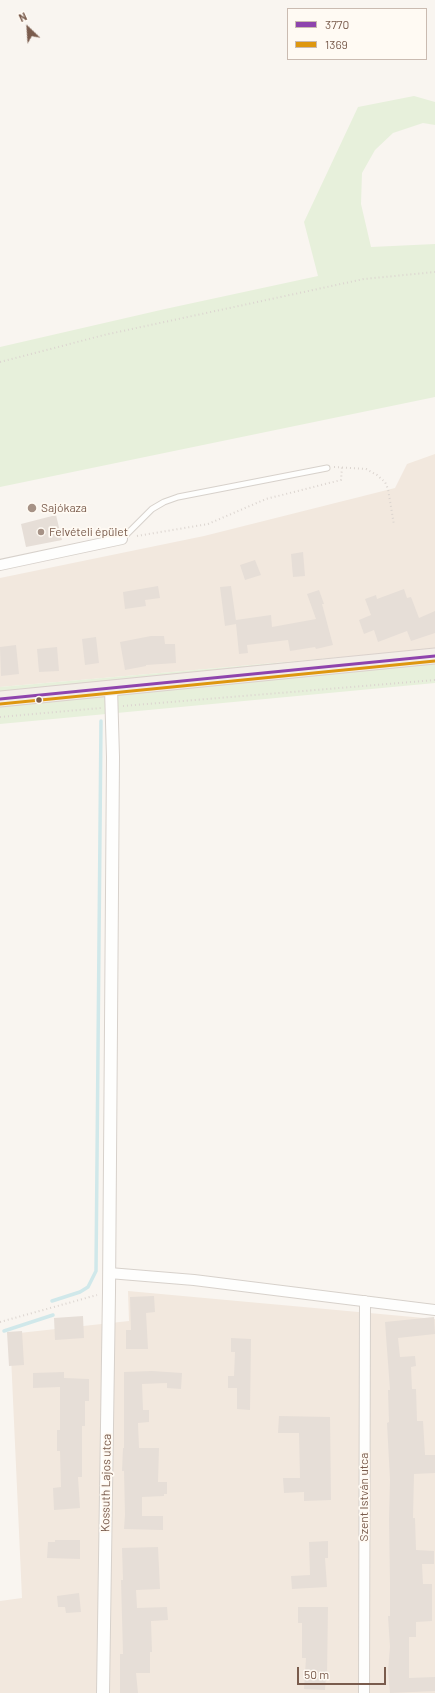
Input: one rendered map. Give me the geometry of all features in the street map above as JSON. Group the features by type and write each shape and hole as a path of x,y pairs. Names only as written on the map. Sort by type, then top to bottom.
{"main road":[{"path":"0,699 435,656"}],"street":[{"path":"0,565 122,539"},
{"name":"Kossuth Lajos utca","path":"103,1693 109,1292 113,757 111,688"},
{"path":"108,1273 194,1280 435,1310"},
{"name":"Szent István utca","path":"364,1301 364,1693"}],"lane":[{"path":"122,539 152,509 164,502 178,497 327,468"}],"path":[{"path":"0,362 104,335 364,278 435,272"},
{"path":"327,468 342,467 366,469 377,474 385,482 388,489 394,525"},
{"path":"122,539 208,524 266,499 341,480 342,467"},
{"path":"0,717 435,680"},
{"path":"0,1322 109,1292"}],"shaded area":[{"path":"435,454 435,649 0,687 0,578 204,536 395,488 407,464"},
{"path":"128,1291 435,1319 435,1693 0,1693 0,1601 22,1598 10,1334 129,1321"}],"green space":[{"path":"414,96 435,102 435,125 423,123 393,133 375,150 362,173 361,204 371,247 435,244 435,397 0,487 0,347 318,276 304,222 358,107"},
{"path":"435,649 435,683 0,724 0,687"}],"building":[{"name":"Felvételi épület","path":"56,515 62,540 26,547 21,524"},
{"path":"303,552 305,576 293,577 291,554"},
{"path":"255,560 261,575 245,580 240,565"},
{"path":"158,586 160,598 145,600 146,606 125,609 123,592"},
{"path":"231,586 236,621 271,615 272,627 316,619 307,594 319,590 324,604 322,604 333,645 316,649 315,647 290,651 288,640 247,645 248,653 239,654 236,624 225,626 220,587"},
{"path":"404,589 407,598 411,597 419,618 435,611 435,633 411,641 407,631 378,642 374,630 364,634 359,620 371,615 365,599 376,595 377,599"},
{"path":"151,636 164,636 165,644 175,644 176,663 146,665 125,670 120,642"},
{"path":"96,637 99,663 85,665 82,639"},
{"path":"16,645 19,674 1,676 0,647"},
{"path":"57,647 59,671 39,672 37,649"},
{"path":"154,1296 155,1312 146,1313 148,1349 126,1349 126,1330 131,1330 130,1297"},
{"path":"83,1316 84,1338 55,1340 54,1318"},
{"path":"434,1317 435,1334 398,1338 400,1357 415,1356 416,1366 411,1367 412,1389 416,1389 417,1421 423,1421 425,1455 435,1455 435,1473 414,1474 413,1518 415,1518 416,1550 434,1551 434,1564 422,1564 423,1584 432,1584 432,1621 416,1622 416,1637 409,1637 409,1678 435,1677 435,1691 390,1693 388,1671 390,1647 388,1616 390,1616 390,1480 387,1423 389,1422 388,1390 390,1390 385,1322"},
{"path":"22,1331 24,1365 9,1366 7,1332"},
{"path":"231,1338 251,1339 250,1410 237,1409 237,1388 228,1388 228,1376 234,1376 235,1352 231,1352"},
{"path":"152,1371 182,1373 181,1389 167,1388 167,1383 142,1384 143,1410 149,1410 149,1422 138,1423 139,1448 159,1448 158,1482 167,1482 167,1494 164,1494 164,1496 142,1497 142,1516 163,1516 163,1530 124,1529 124,1471 122,1471 124,1448 124,1372"},
{"path":"64,1372 64,1378 89,1379 89,1401 85,1401 85,1426 82,1426 82,1477 78,1477 80,1508 54,1510 53,1488 61,1487 60,1451 57,1451 57,1430 60,1430 60,1387 33,1388 33,1373"},
{"path":"279,1416 330,1417 331,1500 304,1501 304,1492 284,1493 283,1478 300,1478 299,1433 278,1433"},
{"path":"55,1540 80,1540 80,1559 47,1558 48,1542 55,1542"},
{"path":"328,1541 328,1558 325,1558 327,1587 292,1589 291,1576 310,1575 309,1542"},
{"path":"158,1547 160,1589 136,1590 137,1608 167,1607 168,1620 151,1621 152,1652 150,1652 150,1673 136,1673 138,1693 120,1693 120,1654 123,1654 121,1580 123,1580 122,1548"},
{"path":"79,1593 81,1612 66,1613 65,1607 58,1607 57,1596"},
{"path":"298,1607 328,1607 327,1676 325,1690 304,1689 306,1658 302,1658 302,1623 298,1623"}],"waterway":[{"path":"52,1301 80,1292 88,1287 96,1271 101,721"},
{"path":"4,1331 53,1315"}],"transit line":[{"name":"3770","path":"0,699 435,656"},
{"name":"1369","path":"0,704 435,661"}],"place":[{"name":"Sajókaza","path":"32,508"},
{"name":"Felvételi épület","path":"41,532"}]}
